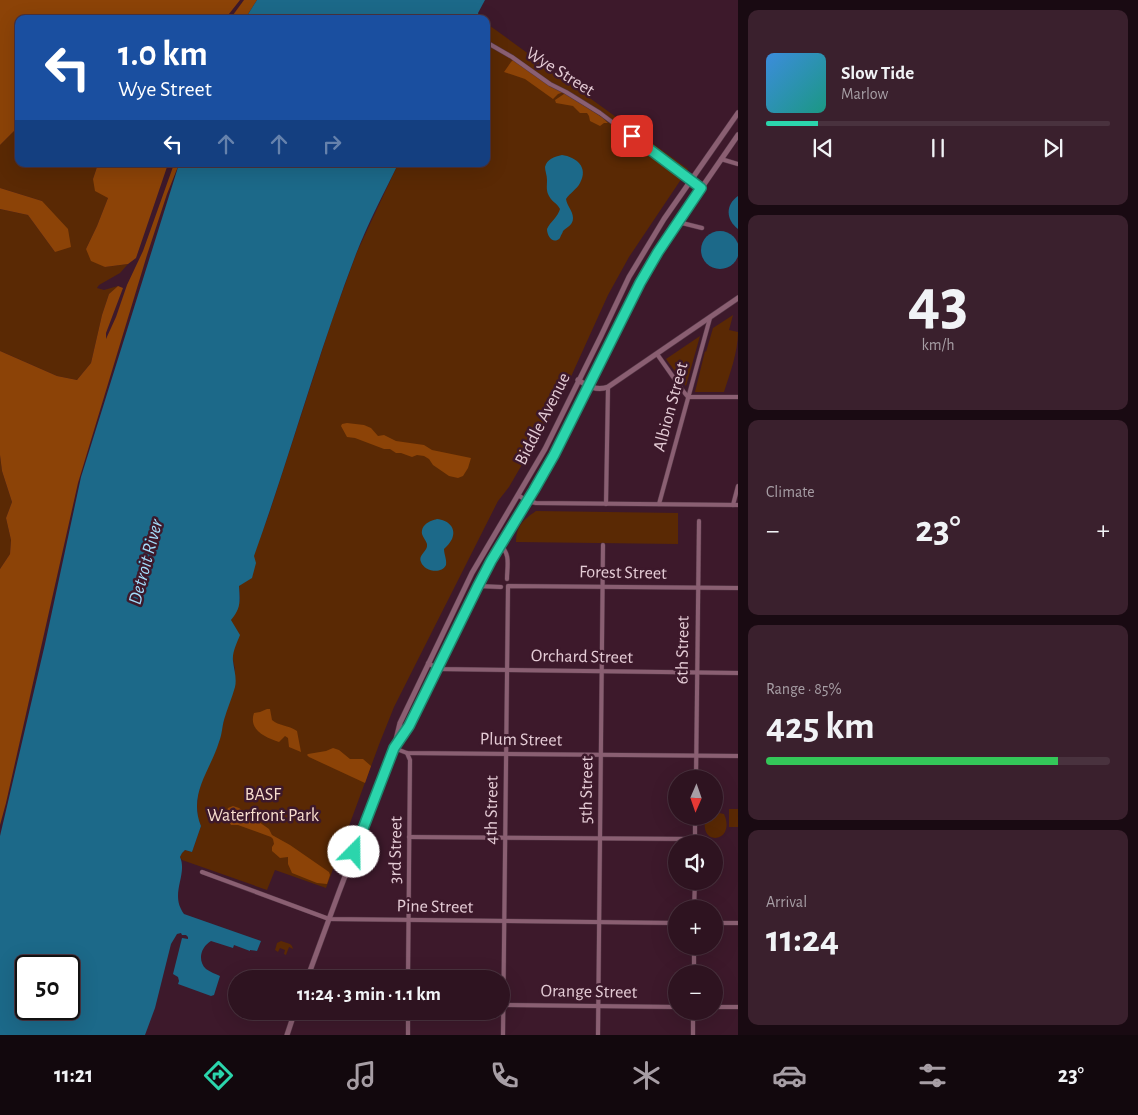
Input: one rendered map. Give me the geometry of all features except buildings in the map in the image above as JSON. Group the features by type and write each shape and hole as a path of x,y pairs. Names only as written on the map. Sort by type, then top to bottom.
{"main road":[{"name":"Biddle Avenue","path":"394,748 409,726 500,545 554,455 640,283 678,222 696,185 738,113"},
{"name":"Biddle Avenue","path":"310,970 394,748 400,723 472,573 545,449 629,277 664,219 721,159 738,135"},
{"path":"629,277 640,283"},
{"path":"578,380 594,389 608,388 738,298"},
{"path":"287,1035 292,1020"}],"street":[{"name":"Wye Street","path":"490,44 512,57 550,84 600,113 696,185"},
{"path":"721,159 738,164"},
{"path":"678,222 702,228"},
{"name":"Albion Street","path":"659,504 710,318"},
{"path":"657,354 688,397 738,397"},
{"path":"606,504 608,388"},
{"path":"518,495 527,501 536,503 736,505 738,486"},
{"name":"6th Street","path":"696,770 699,521"},
{"path":"500,545 506,550 507,579"},
{"name":"5th Street","path":"598,1035 603,545"},
{"path":"478,586 501,586"},
{"name":"Forest Street","path":"508,586 738,588"},
{"name":"4th Street","path":"503,970 508,586"},
{"path":"428,663 438,669"},
{"name":"Orchard Street","path":"438,669 738,673"},
{"name":"Plum Street","path":"394,748 407,753 738,756"},
{"name":"3rd Street","path":"407,753 410,760 408,970"},
{"path":"410,837 600,838 668,841"},
{"name":"Pine Street","path":"202,872 329,919 668,923"},
{"path":"723,923 738,923"},
{"name":"Orange Street","path":"510,1004 668,1007"},
{"path":"723,1007 738,1007"},
{"path":"408,1020 408,1035"},
{"name":"4th Street","path":"503,1020 503,1035"},
{"path":"693,1020 693,1035"}],"green space":[{"name":"BASF Waterfront Park","path":"490,26 688,169 629,257 608,295 564,392 509,487 498,501 394,707 326,888 275,870 267,890 182,860 180,857 185,850 192,852 201,826 198,819 198,795 202,780 219,742 235,669 231,620 240,600 239,586 253,557 269,514 333,317 357,252 397,167 490,167"},
{"path":"15,130 15,167 97,167 93,179 108,198 86,249 105,267 128,264 120,273 97,288 104,290 118,286 109,294 91,363 77,380 57,376 0,351 0,209 28,215 55,252 42,201 0,188 0,145"},
{"path":"733,315 729,330 738,332 738,340 724,392 695,392 713,328"},
{"path":"700,336 686,386 666,359"},
{"path":"0,455 2,471 12,502 6,518 11,540 10,554 0,569"},
{"path":"536,511 678,513 678,544 516,542 517,532 521,524"},
{"path":"729,809 738,809 738,827 729,827"},
{"path":"724,814 727,824 723,835 709,835 705,826 723,825"},
{"path":"281,941 292,946 293,949 289,947 286,955 284,954 285,950 280,948 278,952 275,950 277,943"}],"shaded area":[{"path":"0,0 240,0 228,15 15,15 15,130 0,145"},
{"path":"244,0 257,0 248,15 233,15"},
{"path":"513,60 549,85 564,92 558,94 553,99 525,79 504,72"},
{"path":"567,94 608,123 600,126 590,121 587,113 580,113 573,106 556,103 555,100"},
{"path":"97,167 167,167 136,258 128,264 105,267 91,261 86,249 108,198 95,191 93,179"},
{"path":"173,167 178,167 147,255 78,483 0,825 0,569 10,554 11,540 6,518 12,502 2,471 0,455 0,351 57,376 77,380 91,363 109,294 118,286 123,288 106,333 106,339 127,285 143,251"},
{"path":"0,188 42,201 68,229 71,247 55,252 28,215 0,209"},
{"path":"347,423 364,425 371,428 378,436 384,435 396,441 424,445 432,450 471,458 468,468 463,476 458,478 449,476 424,456 417,455 412,457 347,437 341,426"},
{"path":"270,709 272,720 297,731 301,752 289,747 288,738 285,736 279,742 264,736 256,729 253,719 254,713"},
{"path":"333,748 339,750 350,759 363,759 371,766 365,783 307,755"},
{"path":"233,806 239,808 269,829 272,835 329,872 327,884 317,883 292,873 288,864 288,857 280,858 272,851 274,844 271,837 238,825 231,825 225,815 228,808"}],"water":[{"path":"257,0 485,0 479,15 248,15"},
{"path":"562,155 572,158 580,164 583,172 579,185 566,199 573,215 572,222 563,231 560,238 555,241 549,237 547,229 558,215 560,209 548,194 545,167 549,160"},
{"name":"Detroit River","path":"178,167 397,167 366,231 342,291 254,556 256,563 252,578 239,586 239,604 237,612 231,620 240,635 233,658 236,677 235,687 220,739 199,793 197,803 201,826 192,852 185,850 180,857 182,871 178,899 184,914 261,941 257,951 250,951 234,945 233,948 211,941 203,950 201,958 206,969 220,976 214,995 211,996 178,984 178,977 173,974 182,938 188,939 188,937 181,933 177,934 171,944 155,1008 145,1035 0,1035 0,836 45,644 81,477"},
{"path":"738,196 738,229 729,217 729,208"},
{"path":"713,232 727,232 738,243 738,257 727,268 713,268 702,257 702,243"},
{"path":"437,519 445,521 450,525 453,535 444,549 446,565 440,570 433,571 425,568 420,559 427,547 422,531 424,525"}],"route":[{"path":"354,852 394,748 409,726 491,561 554,455 640,283 658,252 701,188 632,136"}]}
